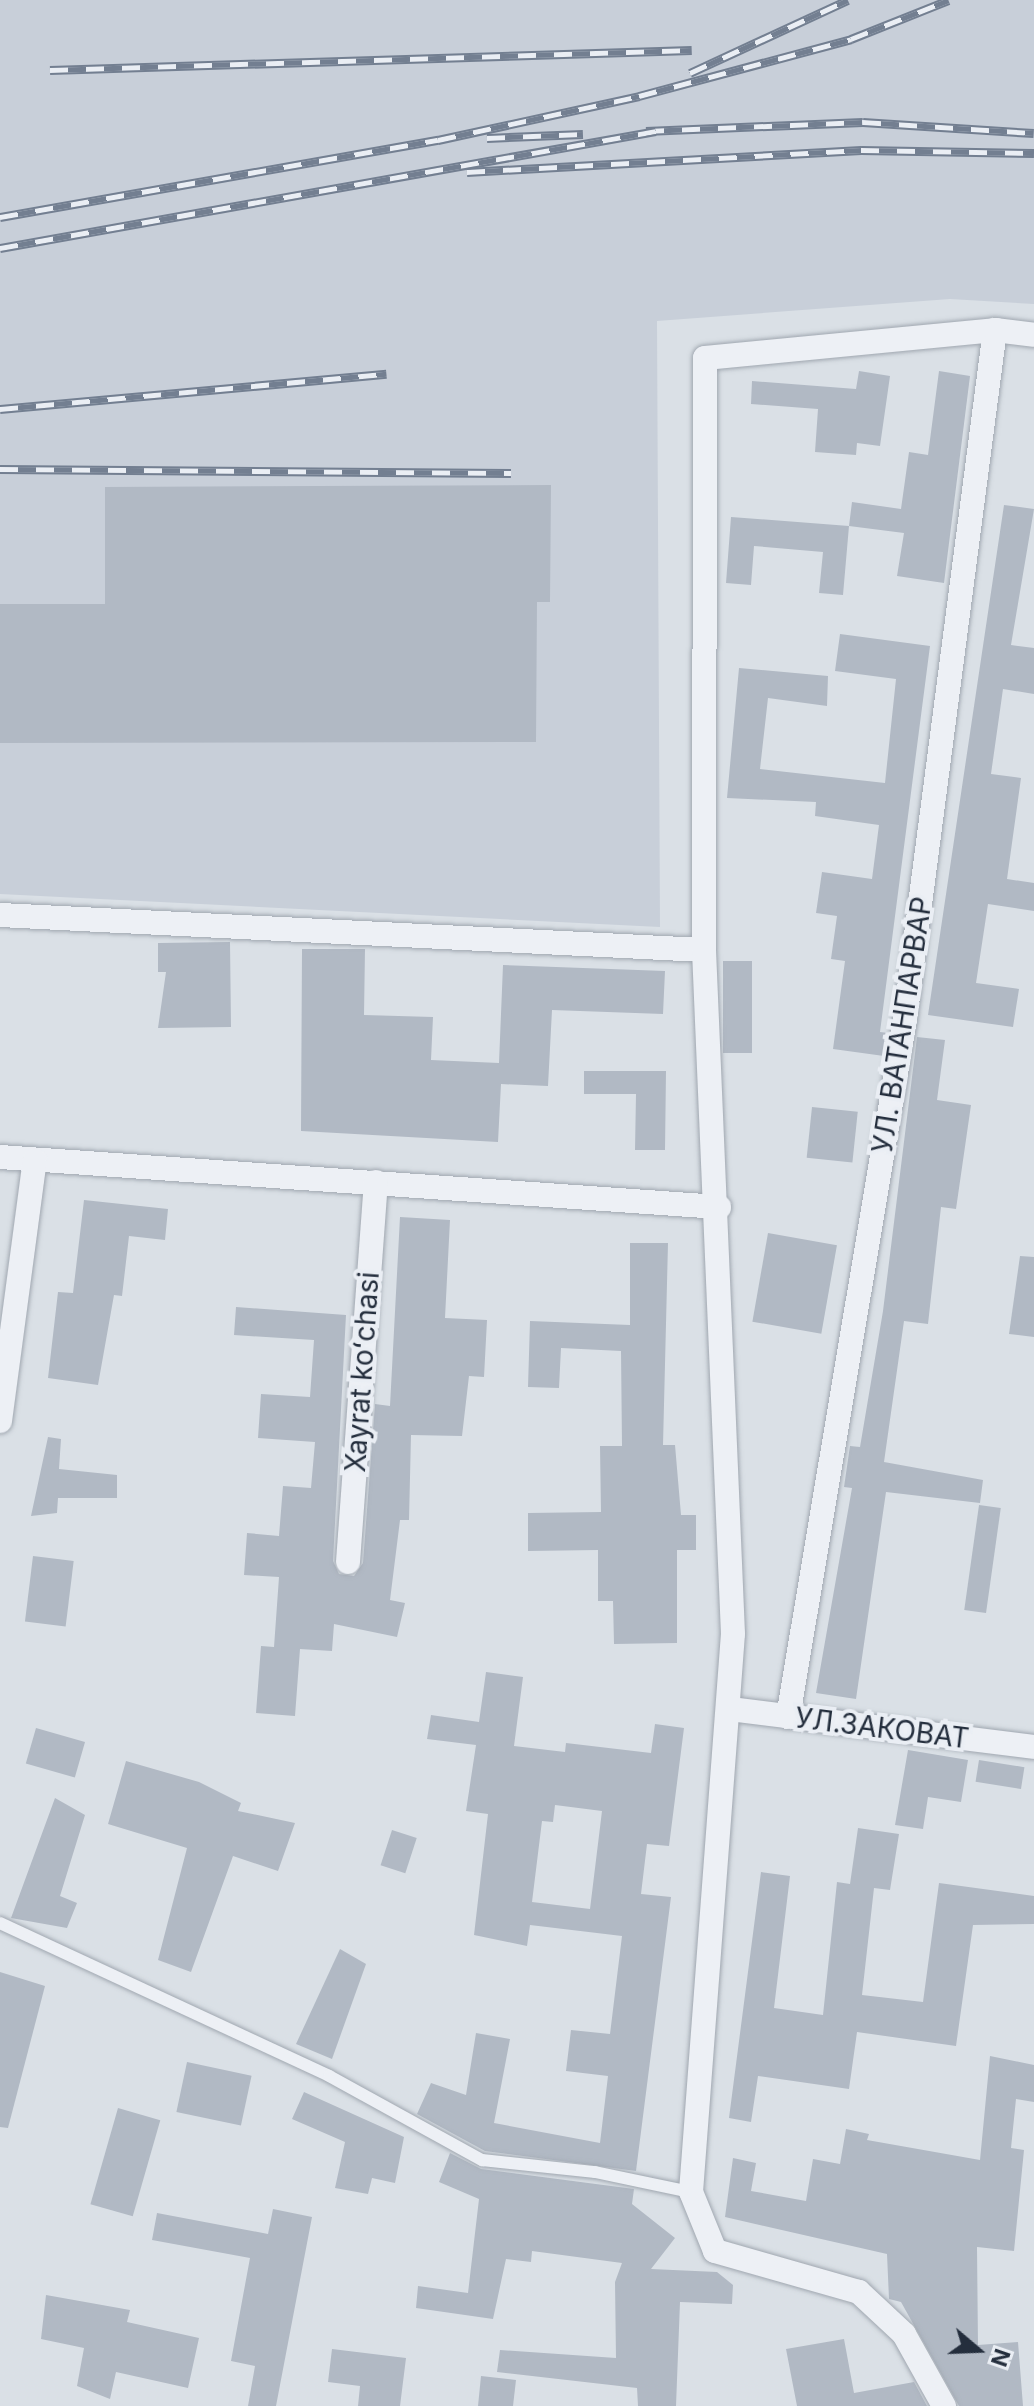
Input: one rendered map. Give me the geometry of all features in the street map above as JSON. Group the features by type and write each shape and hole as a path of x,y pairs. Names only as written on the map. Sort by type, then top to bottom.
{"street":[{"path":"944,2406 904,2334 859,2292 715,2251 691,2192 730,1709 719,1207 704,950 705,358 995,330 1034,335"},
{"name":"УЛ. ВАТАНПАРВАР","path":"788,1717 905,1019 995,330"},
{"path":"0,915 704,950"},
{"path":"0,1157 719,1207"},
{"path":"0,1421 35,1160"},
{"name":"Xayrat koʻchasi","path":"348,1562 376,1182"},
{"name":"УЛ.ЗАКОВАТ","path":"730,1709 1034,1747"}],"lane":[{"path":"0,1923 329,2076 482,2160 595,2172 691,2192"}],"shaded area":[{"path":"0,0 1034,0 1034,304 950,299 657,321 660,927 0,894"}],"building":[{"path":"859,371 890,376 880,446 857,443 856,455 815,452 818,409 751,404 752,381 856,389"},
{"path":"939,371 970,376 944,583 897,576 904,533 849,526 852,502 901,509 909,452 928,455"},
{"path":"551,485 550,602 537,602 536,742 0,743 0,604 105,604 105,487"},
{"path":"1004,505 1034,509 1011,645 1034,648 1034,694 1003,689 991,774 1021,778 1007,879 1034,883 1034,911 988,904 976,983 1019,989 1013,1027 928,1015"},
{"path":"731,517 849,526 843,595 819,593 823,552 754,546 751,585 726,583"},
{"path":"840,634 930,646 880,1032 888,1033 884,1056 833,1049 845,961 831,959 837,916 816,913 822,872 872,879 879,825 815,816 816,802 727,798 739,668 828,676 827,706 768,698 760,769 885,783 896,679 835,671"},
{"path":"230,942 231,1027 158,1028 166,972 158,972 158,943"},
{"path":"302,949 365,949 364,1015 433,1017 431,1060 499,1063 503,965 665,971 663,1014 552,1010 548,1086 501,1084 498,1142 301,1131"},
{"path":"723,961 752,961 752,1053 723,1053"},
{"path":"917,1037 945,1040 937,1100 971,1105 956,1209 941,1207 928,1324 904,1321 884,1462 983,1480 980,1503 886,1492 856,1699 816,1693 852,1488 844,1487 850,1446 860,1447 883,1311"},
{"path":"584,1071 666,1071 665,1150 635,1150 636,1094 584,1094"},
{"path":"812,1107 858,1112 852,1163 807,1158"},
{"path":"84,1200 168,1209 165,1240 129,1236 122,1296 114,1295 98,1385 48,1378 58,1292 73,1293"},
{"path":"400,1217 450,1220 445,1318 487,1320 484,1377 469,1376 462,1436 411,1435 409,1520 400,1520 390,1600 405,1603 397,1637 334,1624 332,1651 300,1649 295,1716 256,1713 261,1646 274,1647 279,1577 244,1575 247,1533 279,1536 283,1486 311,1488 315,1442 258,1438 261,1394 310,1397 314,1340 234,1335 236,1307 346,1315 333,1561 339,1574 354,1576 363,1563 375,1404 390,1406"},
{"path":"768,1233 837,1245 821,1334 752,1322"},
{"path":"630,1243 668,1243 663,1445 675,1445 681,1515 696,1515 696,1550 677,1550 677,1643 614,1644 613,1601 598,1601 598,1550 528,1551 528,1513 601,1512 600,1446 622,1446 621,1351 561,1348 559,1388 528,1387 530,1321 630,1325"},
{"path":"1020,1256 1034,1257 1034,1337 1009,1334"},
{"path":"48,1437 61,1439 59,1469 117,1475 117,1498 58,1498 57,1513 31,1516"},
{"path":"979,1505 1001,1508 986,1613 964,1610"},
{"path":"33,1556 74,1561 66,1627 25,1622"},
{"path":"486,1672 523,1677 514,1746 565,1752 566,1743 651,1753 655,1724 684,1728 669,1846 647,1844 641,1894 671,1897 636,2171 485,2151 417,2114 431,2083 466,2095 476,2033 510,2039 494,2123 600,2143 608,2076 566,2071 571,2030 610,2034 622,1936 530,1925 527,1946 474,1935 488,1814 466,1811 476,1745 427,1739 431,1715 479,1722","holes":["555,1805 602,1811 590,1909 532,1902 542,1821 553,1822"]},
{"path":"36,1728 85,1742 75,1778 26,1764"},
{"path":"908,1750 968,1760 961,1802 928,1797 923,1829 895,1825"},
{"path":"979,1760 1024,1767 1021,1789 976,1782"},
{"path":"126,1761 199,1782 241,1803 238,1811 295,1823 278,1871 233,1856 191,1972 158,1960 187,1848 108,1824"},
{"path":"55,1798 85,1815 60,1896 77,1903 67,1928 11,1918"},
{"path":"858,1828 899,1834 890,1890 874,1888 862,1995 923,2002 939,1883 1034,1896 1034,1924 973,1925 956,2046 857,2032 849,2089 758,2076 751,2122 729,2118 761,1872 790,1876 774,2008 823,2015 837,1882 850,1884"},
{"path":"392,1830 417,1838 405,1873 381,1865"},
{"path":"340,1949 366,1964 332,2059 296,2044"},
{"path":"0,1972 45,1986 8,2128 0,2127"},
{"path":"990,2056 1034,2065 1034,2102 1016,2099 1011,2148 1024,2150 1014,2251 977,2247 978,2345 1018,2342 1023,2406 959,2406 901,2302 889,2299 887,2254 725,2217 733,2158 756,2163 751,2191 806,2201 813,2159 840,2164 846,2129 869,2134 867,2140 980,2160"},
{"path":"187,2062 252,2076 241,2126 176,2112"},
{"path":"304,2092 404,2137 395,2183 372,2178 368,2194 335,2188 345,2142 292,2119"},
{"path":"118,2108 160,2120 133,2216 90,2204"},
{"path":"450,2153 481,2169 634,2189 632,2204 675,2238 651,2269 717,2272 733,2285 732,2304 680,2302 676,2406 638,2406 637,2388 497,2372 500,2350 616,2358 615,2282 622,2263 532,2251 531,2262 506,2259 493,2319 416,2308 418,2286 468,2293 479,2199 439,2182"},
{"path":"273,2209 312,2217 276,2406 248,2406 255,2366 231,2361 250,2258 152,2240 157,2213 268,2234"},
{"path":"46,2295 130,2310 127,2322 199,2338 188,2388 116,2372 110,2399 77,2386 84,2348 41,2339"},
{"path":"844,2339 854,2393 914,2382 927,2406 797,2406 786,2349"},
{"path":"332,2349 406,2358 400,2406 358,2406 360,2386 328,2382"},
{"path":"481,2376 516,2380 513,2406 478,2406"}],"railway":[{"path":"690,73 848,0"},
{"path":"0,217 438,140 639,96 851,39 949,0"},
{"path":"50,70 692,50"},
{"path":"646,131 863,122 1034,133"},
{"path":"0,248 656,131"},
{"path":"487,138 583,134"},
{"path":"467,172 861,150 1034,153"},
{"path":"0,409 386,374"},
{"path":"0,469 511,473"}]}
